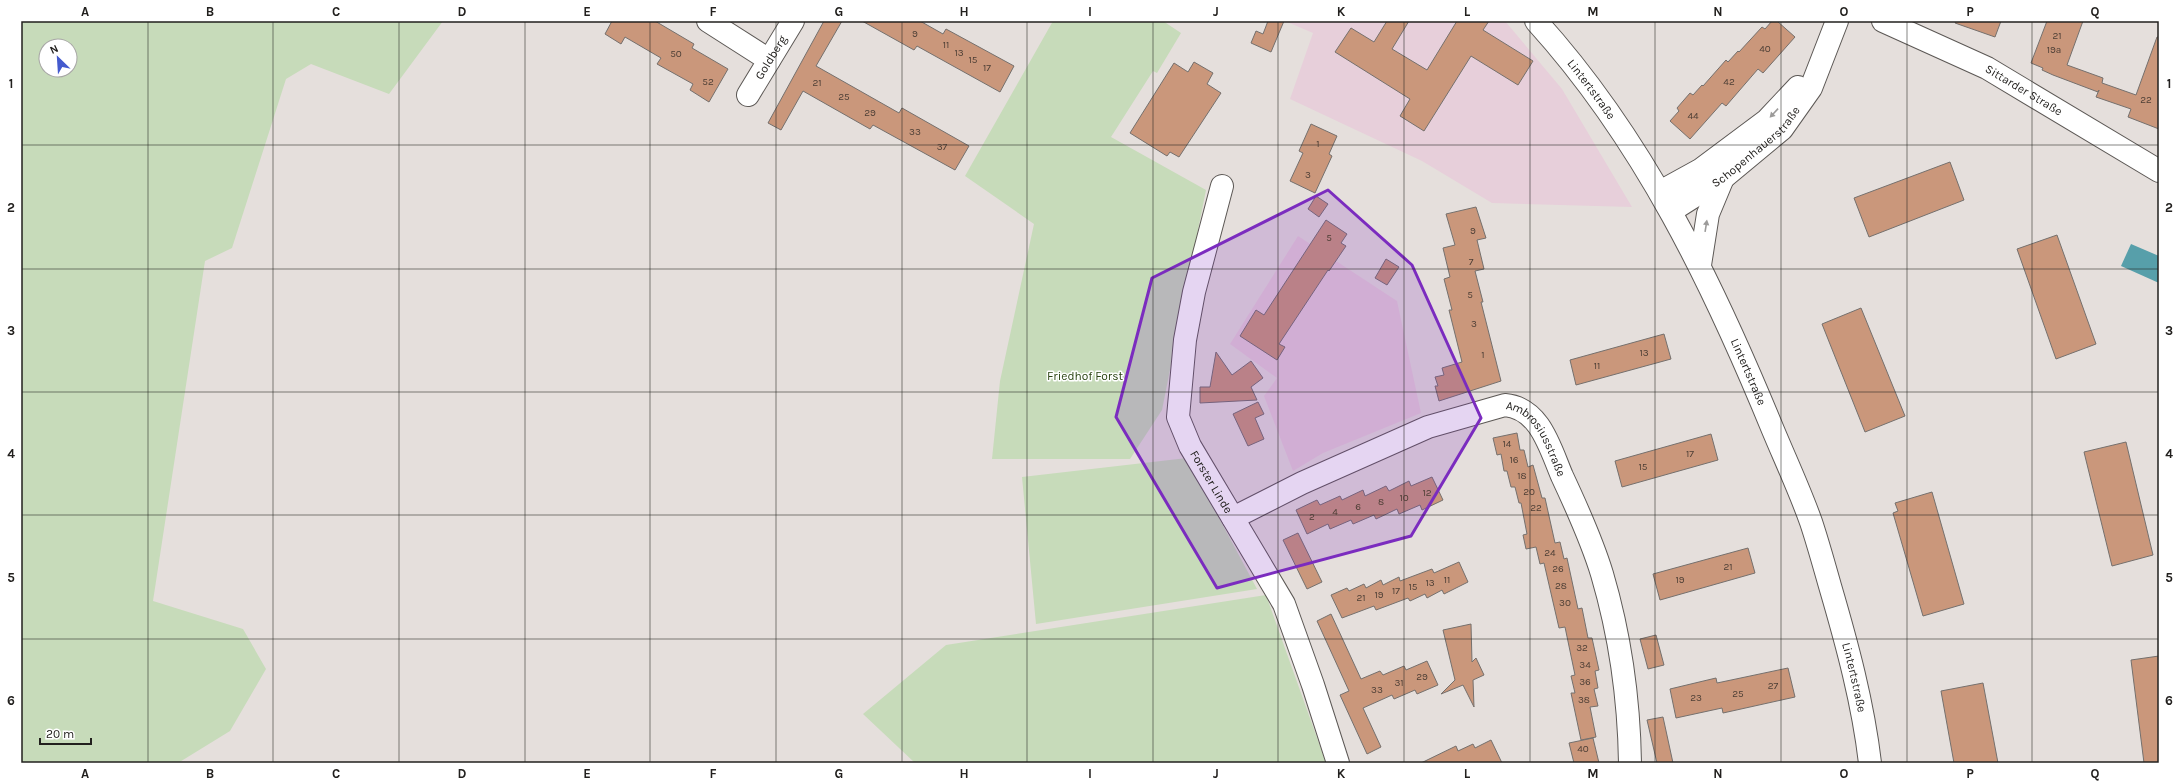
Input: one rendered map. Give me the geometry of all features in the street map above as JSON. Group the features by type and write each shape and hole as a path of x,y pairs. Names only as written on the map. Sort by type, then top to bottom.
{"street":[{"path":"708,21 769,60"},
{"name":"Goldberg","path":"748,95 793,21"},
{"name":"Lintertstraße","path":"1536,21 1582,73 1623,132 1671,211 1731,328 1811,523 1846,639 1870,763"},
{"name":"Schopenhauerstraße","path":"1671,211 1723,178 1782,129 1811,88 1819,64 1837,21"},
{"name":"Sittarder Straße","path":"1883,21 1987,68 2159,171"},
{"name":"Schopenhauerstraße","path":"1660,192 1700,170 1767,120 1819,64"},
{"path":"1700,265 1708,214 1723,178"},
{"name":"Forster Linde","path":"1222,186 1194,292 1185,340 1178,417 1190,446 1284,604 1338,763"},
{"name":"Ambrosiusstraße","path":"1233,518 1302,483 1428,427 1505,405 1517,406 1524,409 1536,421 1546,438 1578,512 1602,574 1618,647 1630,741 1630,763"}],"highlighted area":[{"path":"1328,190 1412,265 1481,418 1411,536 1217,588 1116,417 1152,278"}],"shaded area":[{"path":"1285,21 1505,21 1562,89 1632,207 1492,203 1422,161 1290,99 1313,33"},
{"path":"1298,236 1397,301 1421,413 1323,453 1293,471 1264,396 1277,378 1230,344"}],"green space":[{"path":"21,21 443,21 389,94 311,64 286,79 232,248 205,261 153,601 243,629 266,669 230,731 178,763 21,763"},
{"name":"Friedhof Forst","path":"1053,21 1163,21 1181,33 1157,73 1153,71 1111,137 1206,190 1162,410 1130,459 992,459 1000,381 1034,224 965,176"},
{"path":"1187,458 1257,589 1036,624 1022,477"},
{"path":"1266,595 1326,763 915,763 863,714 946,645"}],"water":[{"path":"2131,244 2159,256 2159,283 2121,266"}],"building":[{"path":"612,21 655,21 694,44 692,48 728,69 709,102 690,90 693,84 657,64 661,58 625,37 621,44 605,34"},
{"path":"824,21 842,21 816,66 899,113 902,108 969,146 955,170 873,125 870,129 803,91 781,130 768,123"},
{"path":"862,21 920,21 943,34 946,29 1014,66 1000,92 917,46 914,50"},
{"path":"1268,21 1284,21 1271,52 1251,43 1256,31 1263,34"},
{"path":"1387,21 1409,21 1392,49 1427,70 1457,21 1489,21 1483,30 1533,61 1518,85 1471,56 1424,131 1400,116 1410,99 1335,52 1351,28 1374,42"},
{"path":"1772,21 1777,21 1795,37 1763,73 1758,69 1726,106 1722,103 1690,139 1670,121 1679,111 1677,108 1690,93 1693,95 1702,85 1703,86 1726,60 1728,62 1738,51 1739,52 1762,27 1765,29"},
{"path":"1956,21 2001,21 1995,37 1955,23"},
{"path":"2047,21 2083,21 2067,65 2103,78 2102,83 2136,95 2157,37 2159,37 2159,129 2128,117 2131,109 2096,97 2099,90 2098,92 2053,75 2042,70 2043,68 2031,63"},
{"path":"1194,62 1213,73 1207,84 1221,93 1179,157 1170,152 1167,156 1130,133 1174,63 1188,72"},
{"path":"1311,124 1337,136 1329,154 1332,156 1315,193 1290,181 1303,153 1299,151"},
{"path":"1950,162 1964,200 1869,237 1854,198"},
{"path":"1316,196 1328,204 1319,217 1308,209"},
{"path":"1476,207 1486,238 1477,240 1484,269 1475,271 1483,302 1481,302 1501,381 1439,401 1435,386 1438,386 1435,377 1444,375 1442,368 1462,362 1449,310 1452,310 1444,279 1450,277 1443,248 1455,245 1446,214"},
{"path":"1326,220 1347,234 1341,243 1346,246 1329,271 1328,270 1279,344 1285,347 1277,360 1240,336 1256,310 1264,315"},
{"path":"2057,235 2096,344 2056,359 2017,249"},
{"path":"1386,259 1399,267 1387,285 1375,278"},
{"path":"1861,308 1905,416 1865,432 1822,324"},
{"path":"1664,334 1671,359 1576,385 1570,360"},
{"path":"1216,352 1232,375 1251,361 1263,378 1251,387 1257,400 1200,403 1200,387 1210,387"},
{"path":"1258,402 1264,414 1255,418 1264,439 1248,446 1233,414"},
{"path":"1517,433 1520,450 1524,450 1528,467 1533,465 1542,498 1545,498 1555,543 1560,542 1564,559 1567,558 1578,609 1582,608 1588,638 1592,638 1599,670 1595,671 1598,688 1594,689 1598,706 1590,707 1596,737 1581,740 1571,693 1575,693 1571,676 1575,675 1565,627 1559,628 1544,563 1540,564 1536,547 1526,549 1523,535 1527,534 1521,503 1519,503 1515,487 1511,487 1507,471 1504,471 1501,454 1497,455 1493,438"},
{"path":"1711,434 1718,460 1622,487 1615,461"},
{"path":"2126,442 2153,555 2112,566 2084,452"},
{"path":"1432,477 1443,500 1422,510 1420,505 1399,514 1397,509 1376,519 1374,515 1353,524 1351,520 1330,529 1328,524 1307,534 1296,510 1317,500 1320,505 1340,496 1342,500 1363,490 1365,496 1386,486 1389,491 1409,481 1411,486"},
{"path":"1932,492 1964,604 1923,616 1893,513 1898,511 1895,503"},
{"path":"1298,533 1322,582 1307,589 1283,540"},
{"path":"1748,548 1755,573 1660,600 1653,574"},
{"path":"1459,562 1468,582 1444,594 1442,590 1427,598 1425,594 1410,601 1408,598 1376,610 1374,606 1342,618 1331,595 1347,588 1349,591 1364,584 1366,588 1381,580 1383,585 1399,577 1400,581 1432,569 1434,573"},
{"path":"1331,614 1361,679 1380,671 1383,675 1404,666 1406,670 1427,661 1438,685 1417,694 1415,690 1394,699 1392,695 1363,708 1381,747 1367,754 1340,695 1349,691 1317,621"},
{"path":"1471,624 1472,662 1476,658 1484,675 1473,680 1474,707 1463,685 1441,694 1455,680 1443,630"},
{"path":"1656,635 1664,665 1648,669 1640,639"},
{"path":"2159,656 2159,763 2144,763 2131,660"},
{"path":"1788,668 1795,697 1723,713 1722,708 1676,718 1670,689 1716,678 1717,683"},
{"path":"1983,683 1998,763 1954,763 1941,691"},
{"path":"1663,717 1673,763 1657,763 1647,720"},
{"path":"1593,738 1599,763 1574,763 1569,743"},
{"path":"1491,740 1502,763 1421,763 1456,746 1458,751 1473,744 1475,748"}]}
